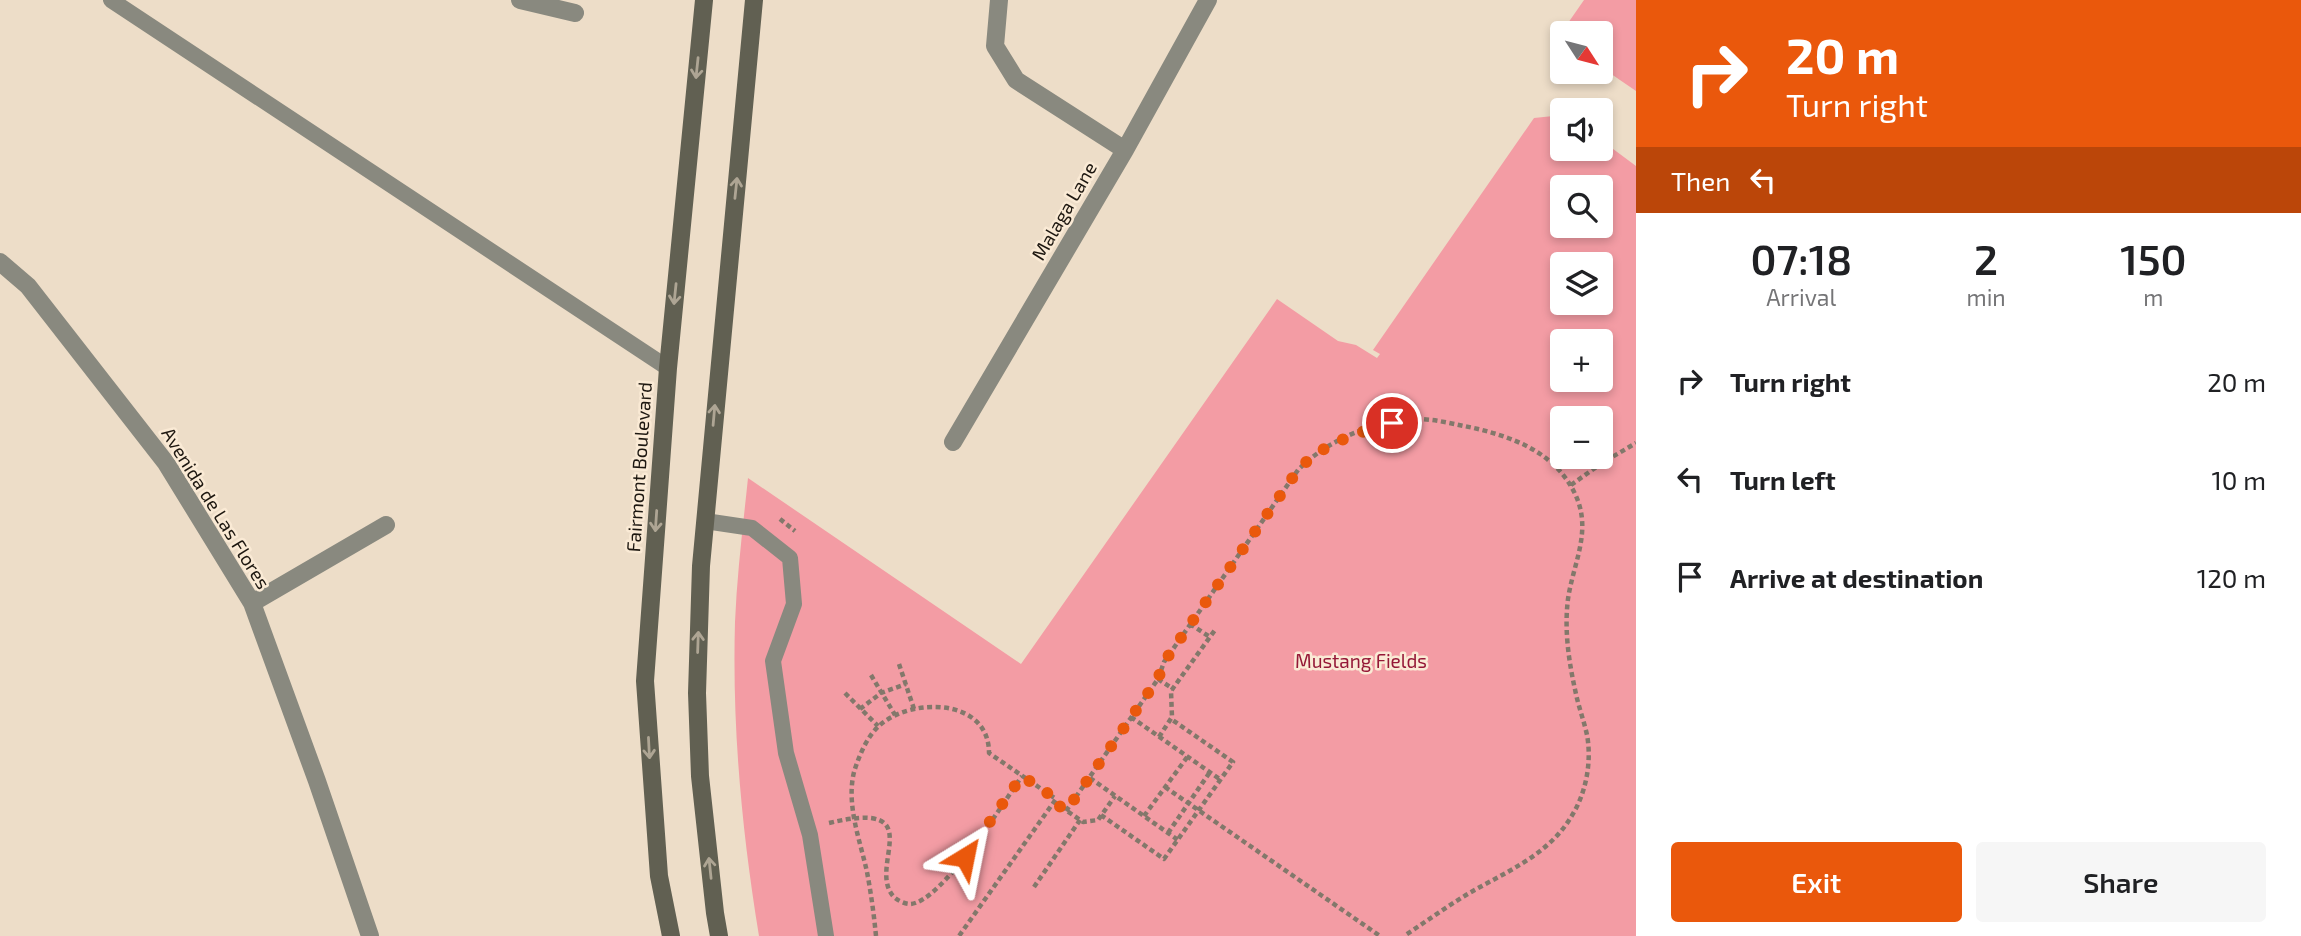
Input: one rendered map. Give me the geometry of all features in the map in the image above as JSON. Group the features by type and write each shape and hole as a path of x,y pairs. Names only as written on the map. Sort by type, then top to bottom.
{"main road":[{"name":"Fairmont Boulevard","path":"671,936 659,876 645,681 668,368 704,0"},
{"path":"719,936 700,776 696,693 701,566 754,0"}],"street":[{"path":"520,0 575,13"},
{"path":"999,0 995,46 1016,80 1125,150"},
{"name":"Malaga Lane","path":"953,442 1125,150 1208,0"},
{"name":"Avenida de Las Flores","path":"0,262 29,286 166,463 252,603 364,934"},
{"path":"252,603 386,525"}],"lane":[{"path":"111,0 668,368"},
{"path":"705,521 752,528 790,558 793,604 774,661 786,754 810,835 827,936"}],"path":[{"path":"1066,811 1158,679 1164,662 1190,624 1298,470 1310,458 1347,436 1392,423 1418,419 1476,428 1506,436 1549,459 1571,485 1581,509 1581,551 1566,615 1569,658 1576,698 1588,738 1589,757 1581,797 1564,827 1539,852 1404,936"},
{"path":"1571,485 1636,443"},
{"path":"771,514 801,537"},
{"path":"1190,624 1210,637"},
{"path":"1159,737 1171,719 1171,691 1215,630"},
{"path":"899,664 914,709"},
{"path":"870,675 895,715"},
{"path":"1158,679 1173,689"},
{"path":"860,709 881,693 906,684"},
{"path":"845,693 878,726"},
{"path":"876,936 870,885 852,804 854,773 862,751 878,726 895,715 939,706 959,711 974,720 985,732 989,753 1056,799 959,936"},
{"path":"1131,717 1221,780"},
{"path":"1101,815 1164,859 1178,840 1233,762 1171,719"},
{"path":"1144,817 1188,757"},
{"path":"1168,833 1210,772"},
{"path":"826,817 829,823 854,817 869,817 882,821 889,831 891,843 887,882 897,900 908,904 920,901 950,874 1022,776"},
{"path":"1090,778 1178,840"},
{"path":"1166,787 1380,936"},
{"path":"1054,802 1083,822 1098,820 1115,796"},
{"path":"1034,887 1080,820"}],"green space":[{"path":"1584,0 1636,0 1636,91 1614,76 1614,21 1569,21"},
{"name":"Mustang Fields","path":"1550,116 1550,161 1613,161 1613,149 1636,166 1636,936 759,936 743,819 734,662 740,550 748,478 1021,664 1277,299 1338,341 1356,345 1377,358 1380,354 1373,350 1534,118"}],"route":[{"path":"965,857 1022,776 1056,799 1054,802 1066,811 1158,679 1164,662 1298,470 1310,458 1347,436 1392,423"}]}
